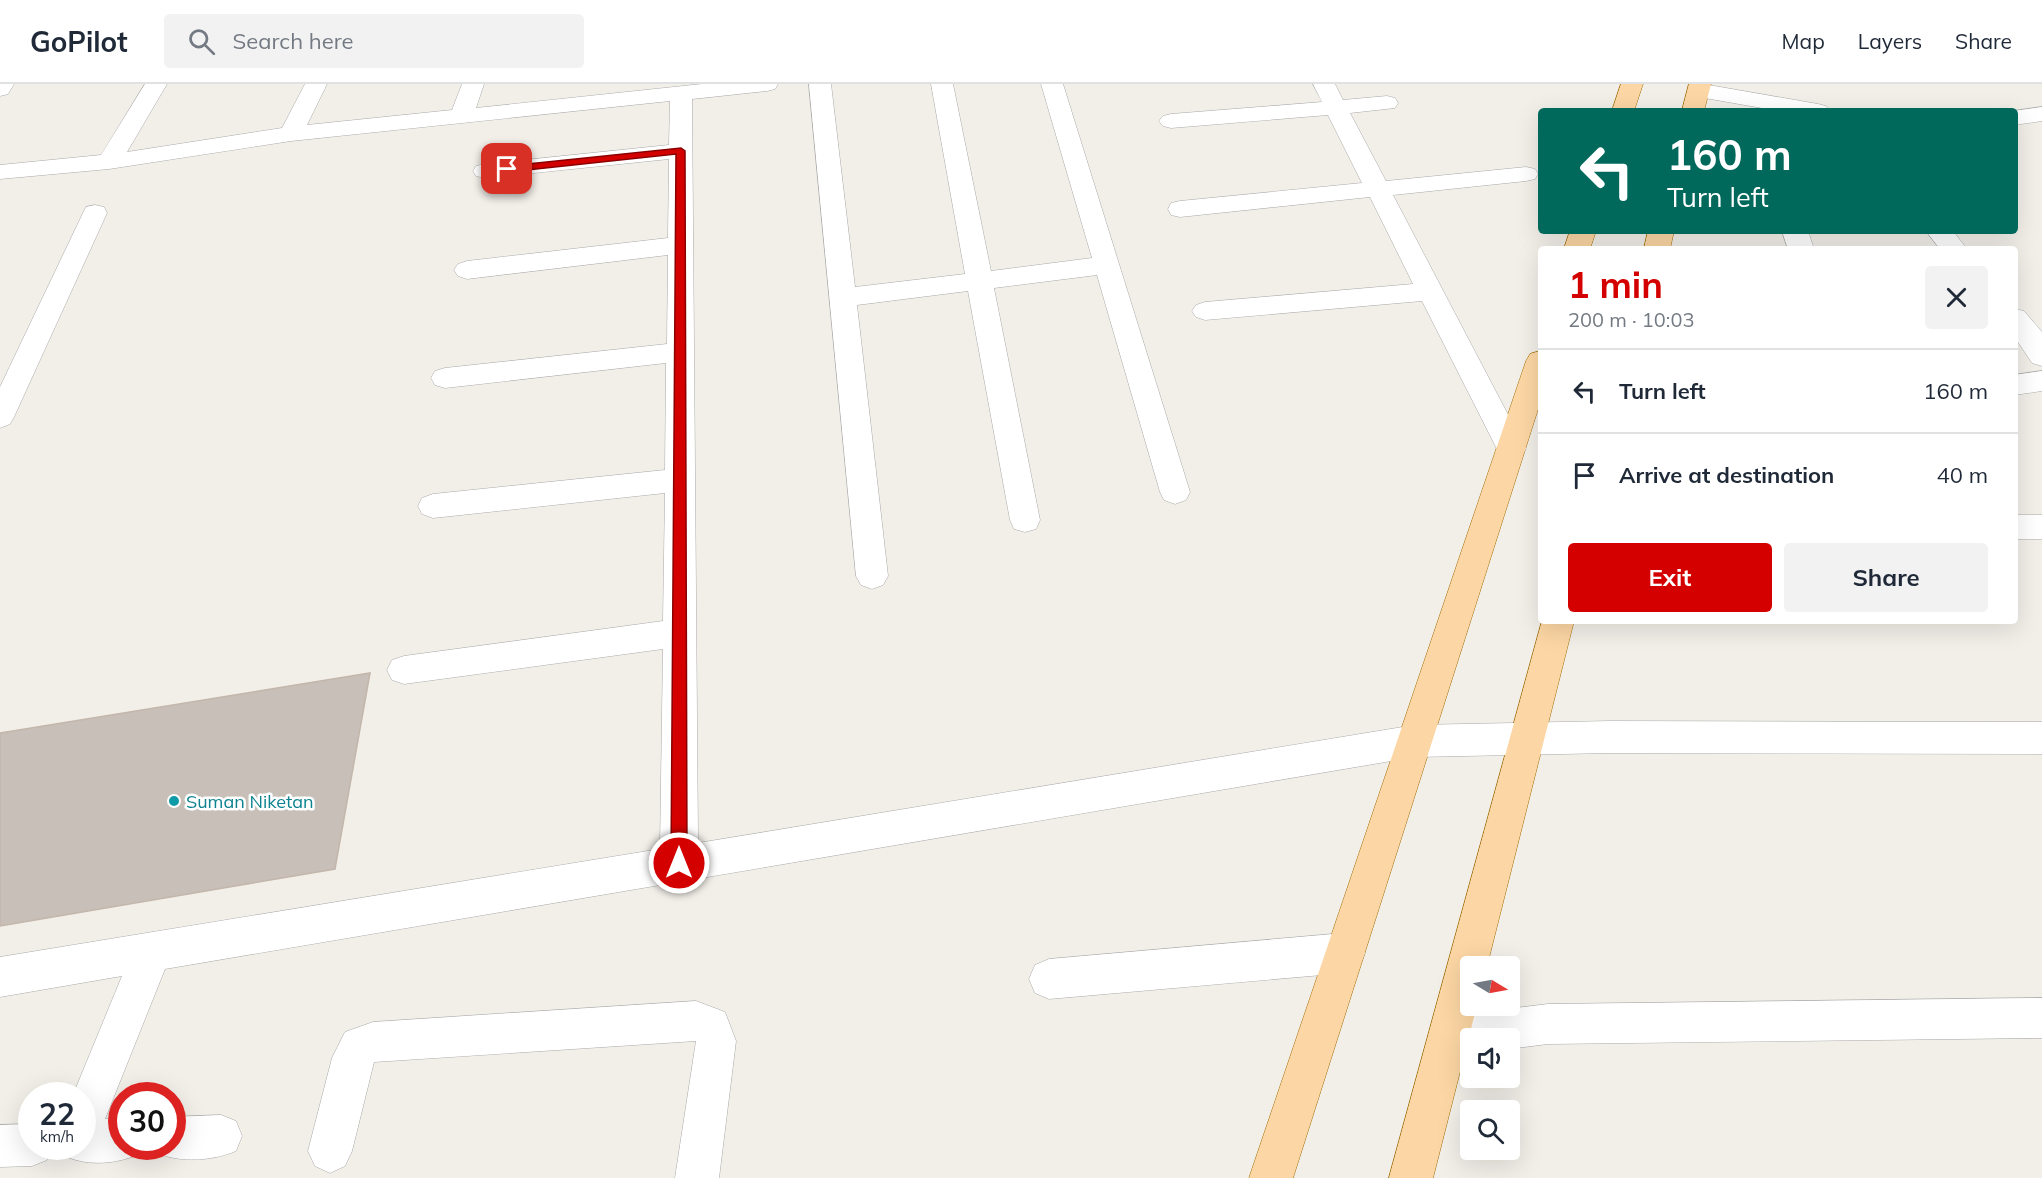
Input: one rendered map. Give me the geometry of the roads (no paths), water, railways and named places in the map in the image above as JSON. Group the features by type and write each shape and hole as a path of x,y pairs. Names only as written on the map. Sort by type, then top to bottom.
{"main road":[{"path":"1624,108 1632,84"},
{"path":"1271,1178 1538,367"},
{"path":"1411,1178 1557,624"}],"street":[{"path":"0,88 3,84"},
{"path":"109,162 156,84"},
{"path":"296,126 316,84"},
{"path":"0,172 109,162 296,126 467,100 627,84"},
{"path":"467,100 681,94 766,84"},
{"path":"820,84 872,576"},
{"path":"942,84 1025,520"},
{"path":"1052,84 1175,492"},
{"path":"1324,84 1511,449"},
{"path":"679,863 681,94"},
{"path":"1698,95 1785,108"},
{"path":"1171,121 1387,103"},
{"path":"2018,117 2042,114"},
{"path":"0,153 296,126"},
{"path":"485,171 681,151"},
{"path":"1180,209 1526,174"},
{"path":"2,409 95,213"},
{"path":"1942,234 1952,246"},
{"path":"466,270 681,245"},
{"path":"842,298 1108,265"},
{"path":"1205,311 1430,291"},
{"path":"2018,323 2034,341 2042,356"},
{"path":"445,378 680,352"},
{"path":"2018,384 2042,381"},
{"path":"433,506 680,480"},
{"path":"2018,527 2042,527"},
{"path":"404,670 680,633"},
{"path":"0,976 1415,741 1611,737 2042,738"},
{"path":"96,1090 152,951"},
{"path":"1049,979 1345,953"},
{"path":"1449,1036 1548,1024 2042,1018"},
{"path":"330,1151 353,1058 360,1047 373,1042 696,1021 711,1026 716,1041 697,1178"},
{"path":"186,1137 221,1136"},
{"path":"0,1146 18,1145"}],"place":[{"name":"Suman Niketan","path":"174,801"}]}
